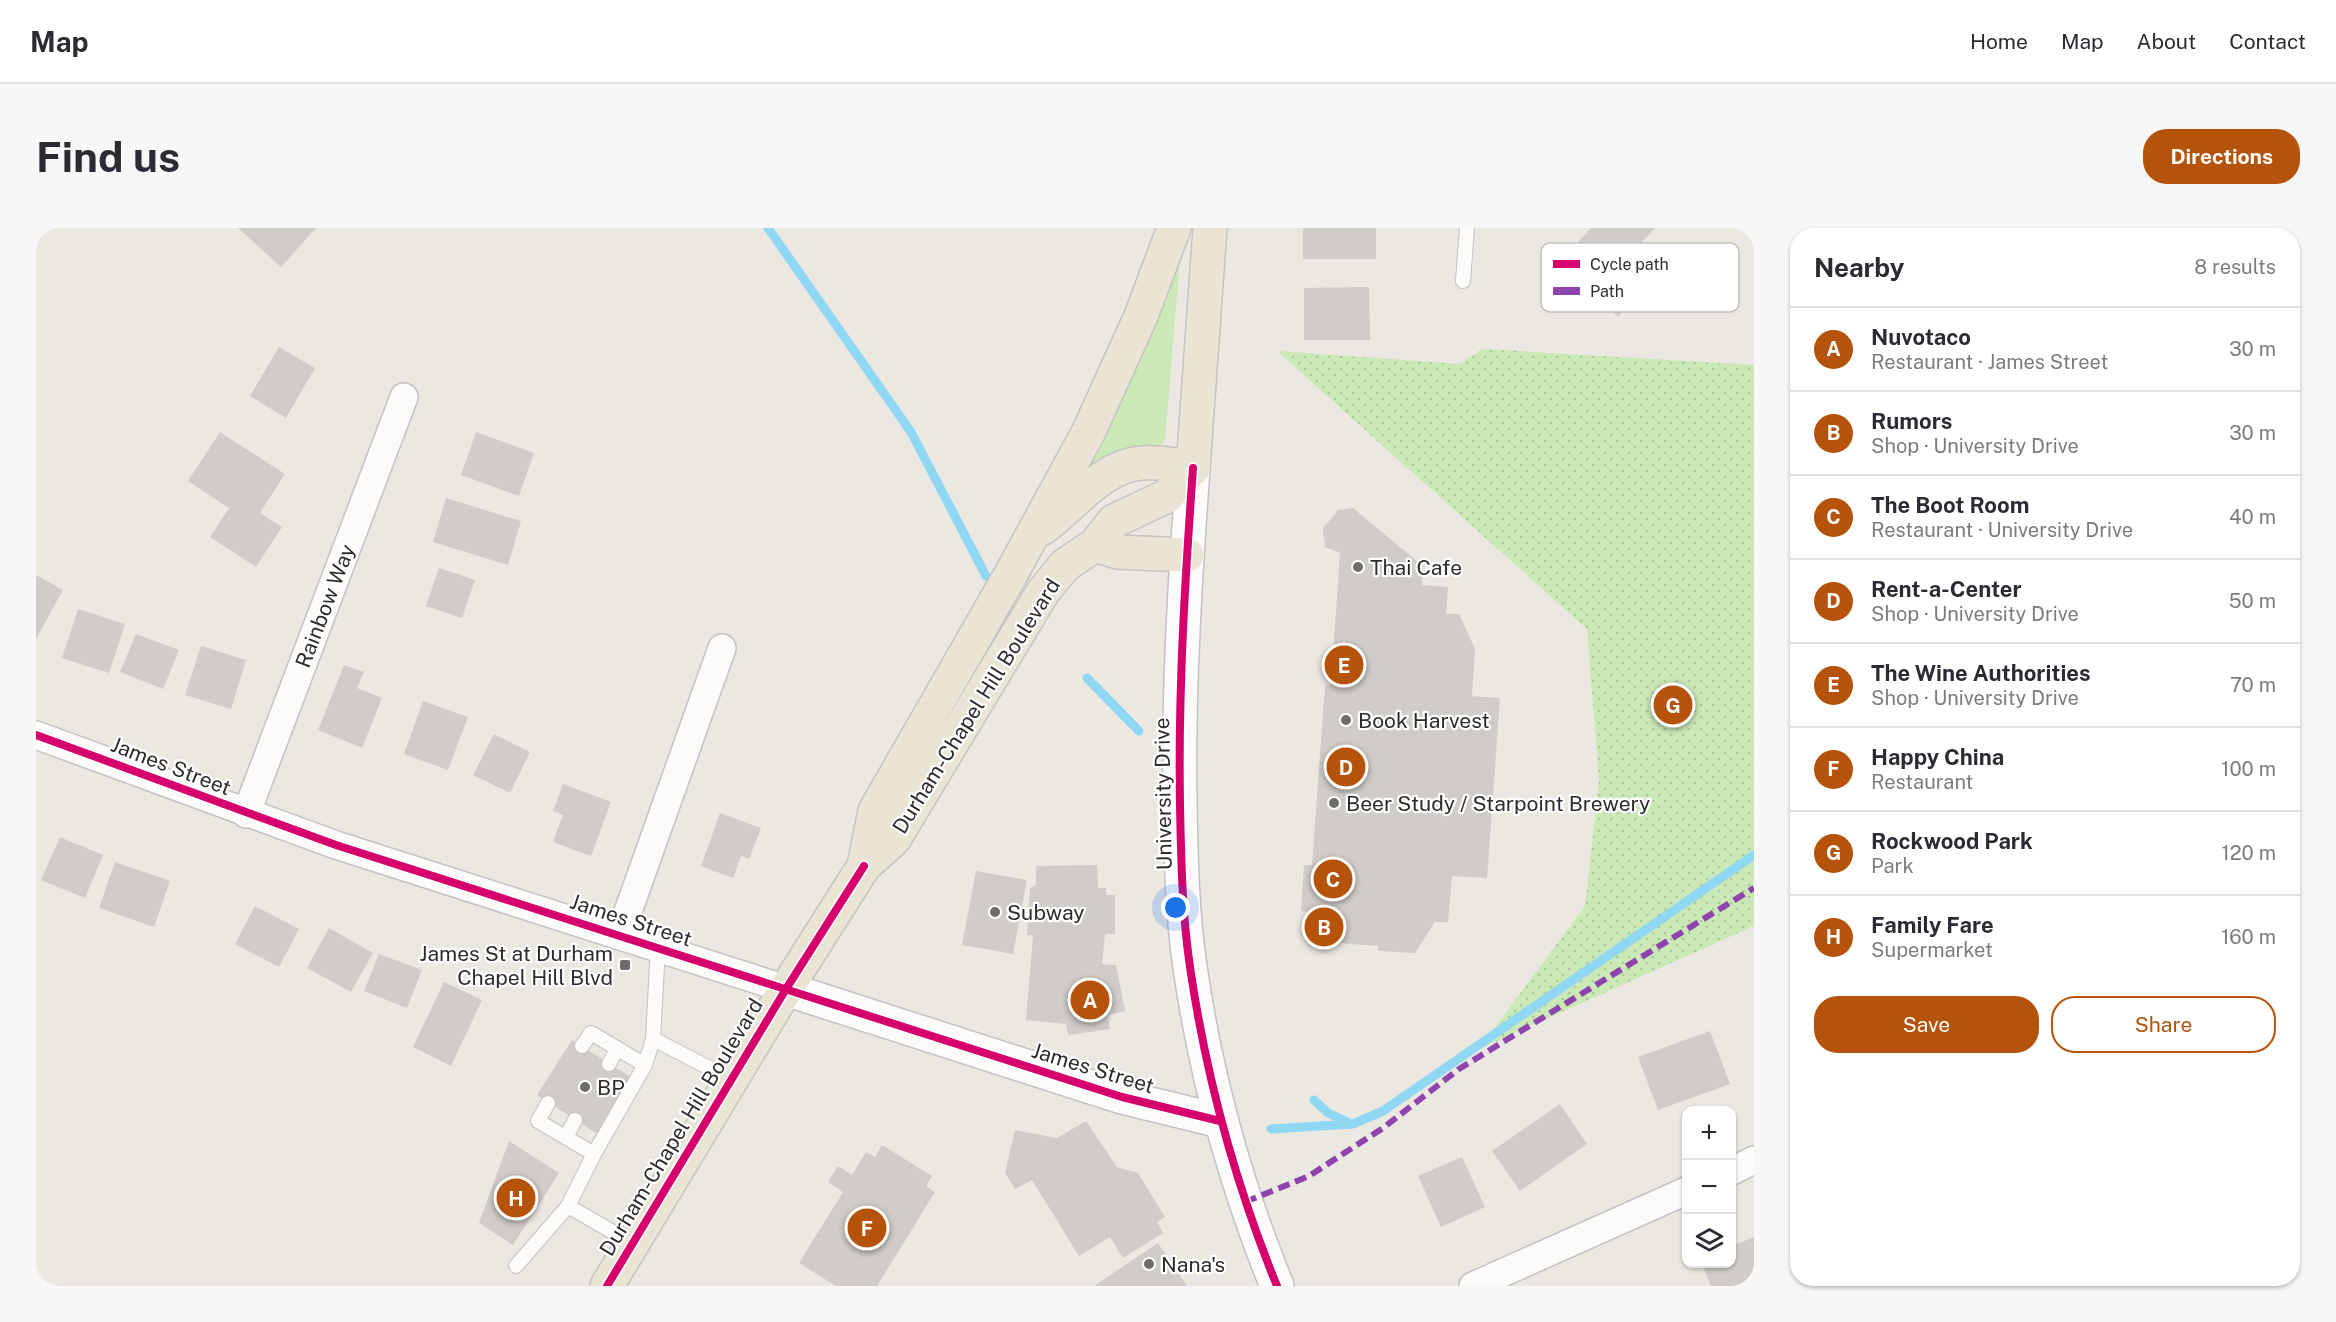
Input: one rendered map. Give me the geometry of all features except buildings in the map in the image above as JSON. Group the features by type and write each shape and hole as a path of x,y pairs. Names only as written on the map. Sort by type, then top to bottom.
{"main road":[{"path":"864,866 875,811 1031,538 1116,375 1174,228"},
{"name":"University Drive","path":"1193,468 1210,228"},
{"path":"1031,538 1103,478 1120,468 1141,463 1193,468"},
{"name":"Durham-Chapel Hill Boulevard","path":"607,1286 786,989 864,866 894,839 1043,592 1065,565 1095,545 1114,521 1167,495 1193,468"},
{"path":"1095,545 1118,552 1187,555"}],"street":[{"name":"Rainbow Way","path":"246,814 404,398"},
{"name":"University Drive","path":"1193,468 1179,726 1181,861 1190,966 1208,1072 1220,1121 1252,1225 1277,1286"},
{"path":"620,934 722,648"},
{"name":"James Street","path":"36,735 246,814 336,845 620,934 1122,1097 1220,1121"},
{"path":"1736,1169 1754,1161"},
{"path":"1473,1286 1682,1193"}],"lane":[{"path":"1463,281 1467,228"},
{"path":"516,1266 568,1206 594,1154 645,1065 653,1039 658,947"},
{"path":"582,1046 591,1033 645,1065"},
{"path":"653,1039 731,1079"},
{"path":"609,1064 617,1049"},
{"path":"548,1103 538,1121 594,1154"},
{"path":"566,1137 575,1120"},
{"path":"568,1206 632,1243"}],"green space":[{"path":"1180,258 1165,440 1161,445 1084,466"},
{"path":"1483,349 1754,365 1754,926 1479,1049 1585,906 1599,781 1587,629 1277,351 1460,364"}],"waterway":[{"path":"768,228 911,432 986,576"},
{"path":"1087,678 1139,731"},
{"path":"1271,1129 1353,1124 1383,1111 1754,855"},
{"path":"1314,1100 1328,1113 1348,1122"}],"marked path":[{"path":"1245,1202 1309,1176 1383,1128 1459,1069 1754,888"}],"cycle path":[{"path":"1193,468 1180,720 1181,845 1185,926 1204,1049 1213,1089 1235,1169 1277,1286"},
{"path":"36,735 336,845 1122,1097 1220,1121"},
{"path":"607,1286 786,989 864,866"}],"place":[{"name":"Thai Cafe","path":"1358,567"},
{"name":"The Wine Authorities","path":"1344,665"},
{"name":"Rockwood Park","path":"1673,705"},
{"name":"Book Harvest","path":"1346,720"},
{"name":"Rent-a-Center","path":"1346,767"},
{"name":"Beer Study / Starpoint Brewery","path":"1334,803"},
{"name":"The Boot Room","path":"1333,879"},
{"name":"Subway","path":"995,912"},
{"name":"Rumors","path":"1324,927"},
{"name":"James St at Durham Chapel Hill Blvd","path":"625,965"},
{"name":"Nuvotaco","path":"1090,1000"},
{"name":"BP","path":"585,1087"},
{"name":"Family Fare","path":"516,1198"},
{"name":"Happy China","path":"867,1228"},
{"name":"Nana's","path":"1149,1264"}]}
